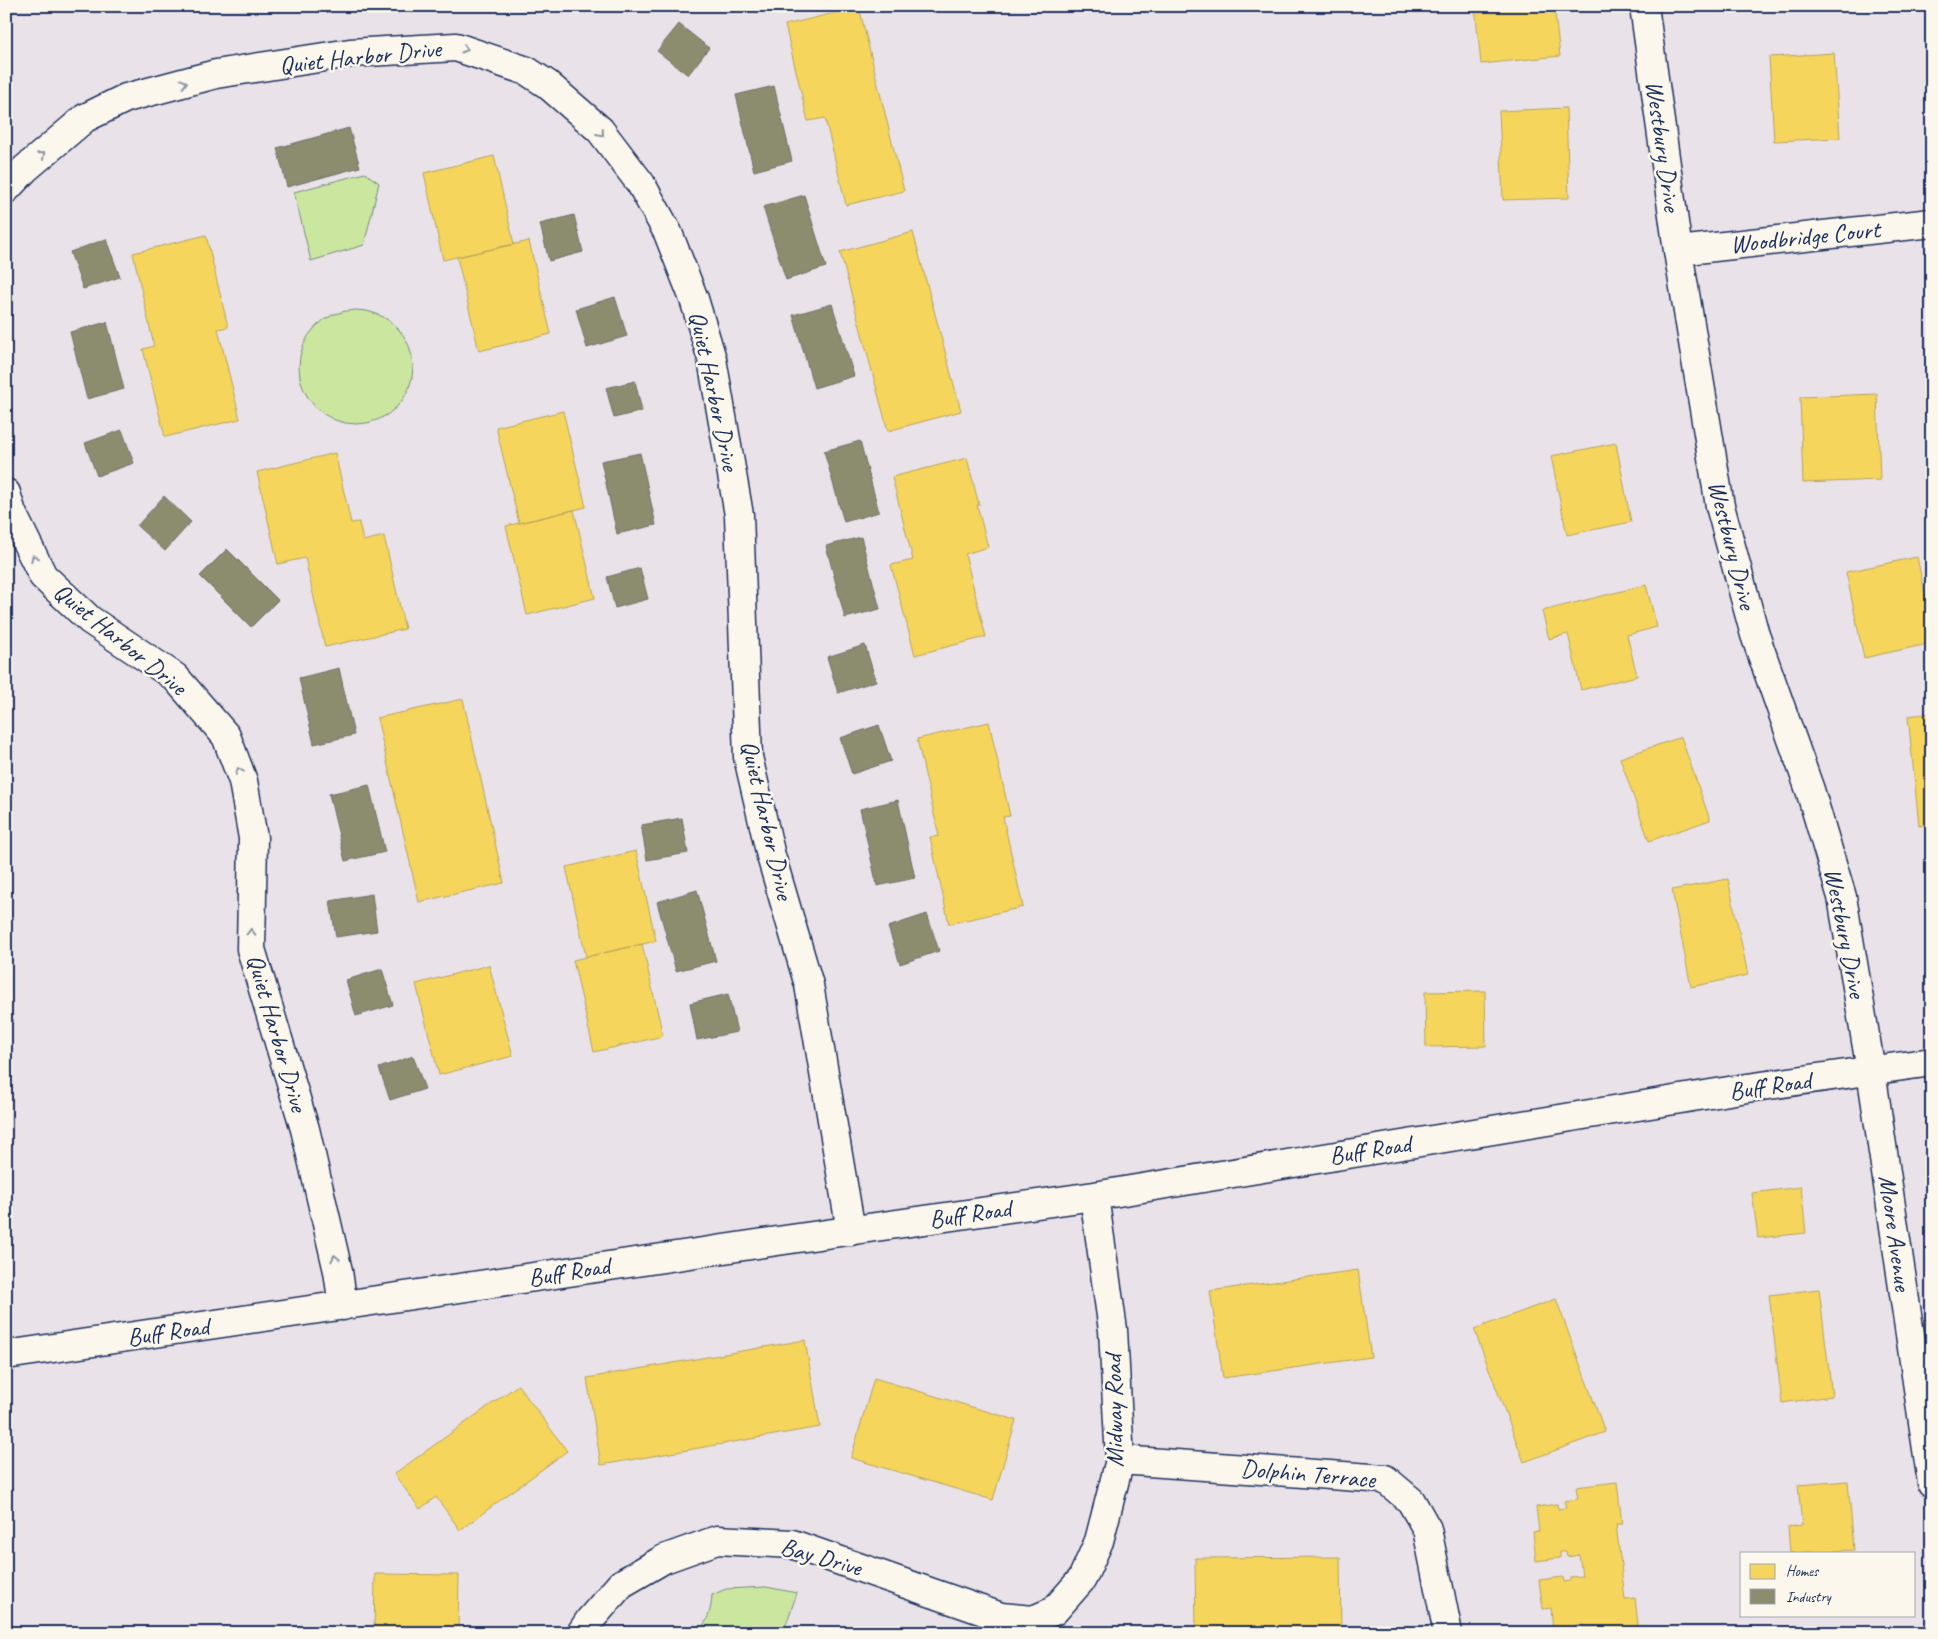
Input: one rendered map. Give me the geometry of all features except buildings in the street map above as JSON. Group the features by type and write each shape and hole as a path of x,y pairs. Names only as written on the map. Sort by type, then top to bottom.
{"street":[{"name":"Westbury Drive","path":"1644,6 1678,251 1720,506 1755,635 1810,790 1842,897 1871,1071"},
{"name":"Quiet Harbor Drive","path":"6,189 25,169 85,118 126,98 216,74 350,53 456,47 472,51 527,71 547,84 600,130 641,184 668,233 694,299 712,359 739,515 748,757 771,856 810,986 851,1231"},
{"name":"Woodbridge Court","path":"1678,251 1932,223"},
{"name":"Quiet Harbor Drive","path":"6,493 12,513 43,576 90,620 175,677 226,736 243,781 253,838 251,949 305,1129 338,1271 343,1306"},
{"name":"Buff Road","path":"6,1355 1094,1196 1747,1088 1932,1062"},
{"name":"Moore Avenue","path":"1871,1071 1932,1484"},
{"name":"Midway Road","path":"1054,1611 1082,1579 1100,1541 1120,1460 1113,1330 1094,1196"},
{"name":"Dolphin Terrace","path":"1120,1460 1385,1479 1411,1501 1427,1529 1448,1633"},
{"name":"Bay Drive","path":"581,1633 621,1584 664,1559 717,1540 792,1544 1001,1617 1033,1620 1054,1611"}],"green space":[{"path":"365,173 379,183 364,245 311,261 294,192"},
{"path":"356,310 378,315 396,327 408,345 413,367 408,389 396,407 378,419 356,424 334,419 316,407 304,389 299,367 304,345 316,327 334,315"},
{"path":"766,1587 797,1593 783,1633 696,1633 708,1616 712,1595 726,1589"}]}
